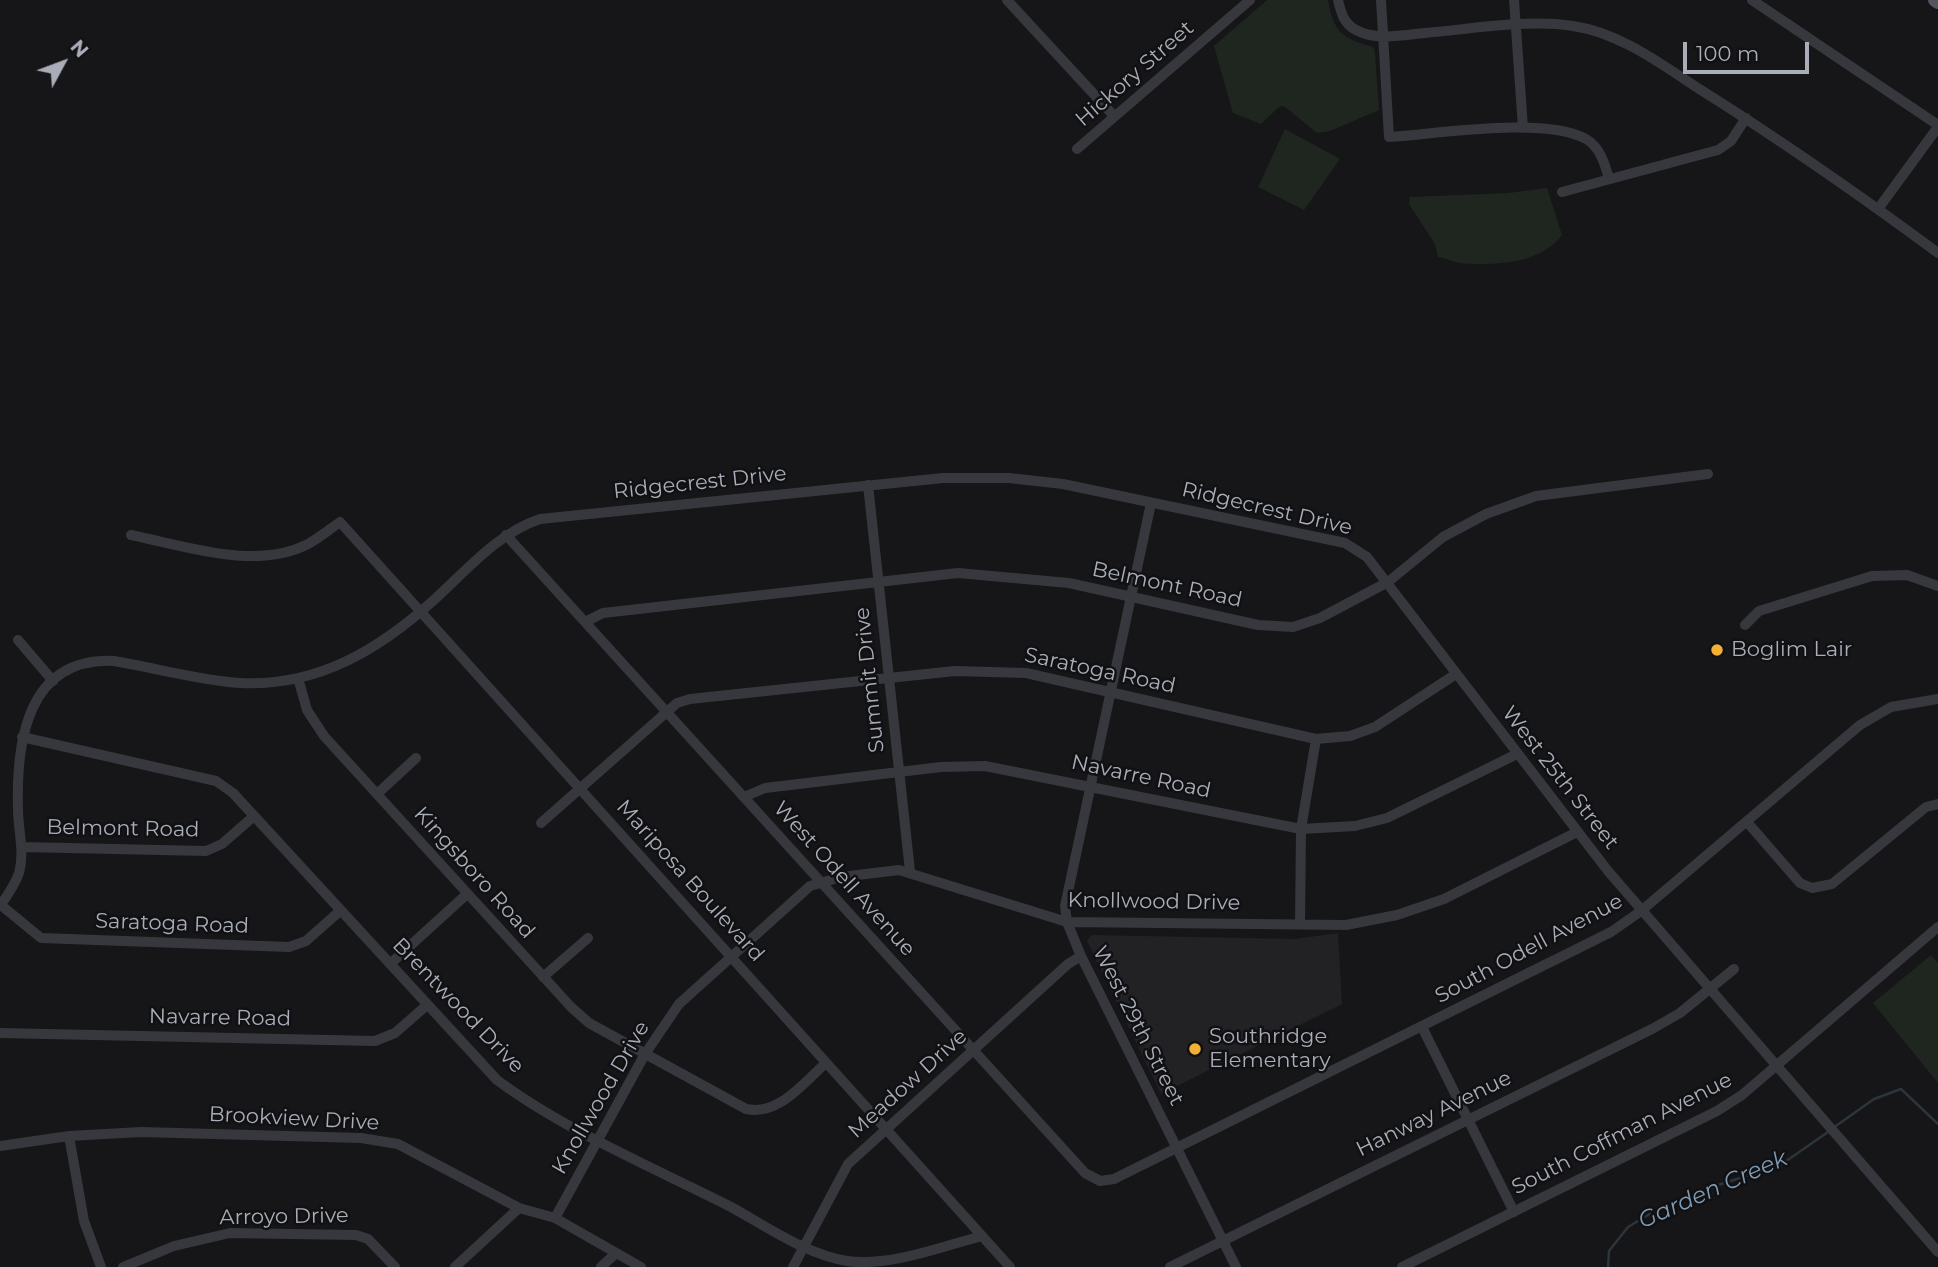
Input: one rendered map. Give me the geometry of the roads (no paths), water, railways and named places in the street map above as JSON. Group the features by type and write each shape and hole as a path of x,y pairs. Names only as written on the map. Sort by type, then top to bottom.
{"street":[{"path":"1007,0 1114,117"},
{"name":"Hickory Street","path":"1077,149 1250,0"},
{"path":"1338,0 1341,14 1348,25 1359,32 1381,36 1515,26 1572,26 1599,32 1652,59 1746,118 1938,253"},
{"path":"1381,0 1389,137 1523,128 1560,130 1587,139 1598,150 1609,179"},
{"path":"1514,0 1523,128"},
{"path":"1752,0 1938,126 1878,209"},
{"path":"1562,192 1718,150 1731,141 1746,118"},
{"name":"Belmont Road","path":"585,622 603,613 958,573 1069,583 1258,625 1293,627 1320,618 1388,582 1443,537 1486,514 1536,496 1708,474"},
{"name":"Ridgecrest Drive","path":"0,906 19,873 22,847 18,809 22,737 32,706 52,681 76,666 100,660 240,683 298,678 348,662 386,639 421,611 506,535 540,519 943,478 1009,478 1063,484 1345,543 1367,557 1388,582"},
{"name":"Summit Drive","path":"868,485 910,871"},
{"name":"West 29th Street","path":"1151,503 1065,906 1067,922 1081,957 1237,1267"},
{"name":"Mariposa Boulevard","path":"131,535 214,552 273,555 308,544 340,522 1010,1267"},
{"name":"West Odell Avenue","path":"506,535 1085,1173 1100,1181 1114,1180 1177,1148"},
{"path":"1745,625 1759,611 1872,576 1907,575 1938,586"},
{"name":"West 25th Street","path":"1388,582 1517,754 1641,911 1938,1252"},
{"path":"18,640 52,681"},
{"name":"Saratoga Road","path":"541,822 677,703 690,699 955,671 1026,673 1316,739 1350,736 1375,727 1456,674"},
{"name":"Kingsboro Road","path":"298,678 315,725 543,977 589,1023 746,1109 756,1111 776,1107 826,1063"},
{"name":"South Odell Avenue","path":"1177,1148 1611,932 1641,911 1860,725 1891,707 1938,699"},
{"name":"Brentwood Drive","path":"22,737 216,781 233,793 497,1080 516,1094 600,1140 805,1246 844,1261 879,1262 982,1236"},
{"path":"1300,924 1301,829 1316,739"},
{"name":"Navarre Road","path":"744,797 765,788 942,767 985,766 1301,829 1355,826 1387,818 1517,754"},
{"path":"377,794 416,758"},
{"path":"1747,822 1800,883 1812,888 1832,884 1926,807 1938,804"},
{"name":"Belmont Road","path":"22,847 205,852 222,844 254,816"},
{"name":"Knollwood Drive","path":"555,1218 645,1054 678,1004 810,886 841,877 910,871 1067,922 1346,925 1419,909 1444,900 1577,832"},
{"path":"390,964 467,894"},
{"name":"Saratoga Road","path":"0,906 41,938 289,947 306,942 341,910"},
{"name":"South Coffman Avenue","path":"1402,1267 1717,1111 1778,1066 1938,926"},
{"path":"543,977 588,938"},
{"name":"Meadow Drive","path":"793,1267 848,1164 1068,964 1081,957"},
{"path":"1710,989 1734,969"},
{"name":"Hanway Avenue","path":"1170,1267 1652,1028 1680,1013 1710,989"},
{"name":"Navarre Road","path":"0,1033 375,1041 395,1033 427,1005"},
{"path":"1422,1027 1514,1212"},
{"name":"Brookview Drive","path":"0,1146 69,1136 141,1132 361,1138 398,1144 519,1208 555,1218 641,1267"},
{"path":"69,1136 84,1221 101,1267"},
{"path":"455,1267 519,1208"},
{"name":"Arroyo Drive","path":"124,1267 174,1245 230,1233 356,1235 368,1239 395,1267"},
{"path":"601,1267 615,1254"}],"waterway":[{"name":"Garden Creek","path":"1833,1128 1874,1099 1901,1089 1938,1124"},
{"name":"Garden Creek","path":"1608,1267 1609,1251 1628,1227 1648,1215 1718,1185 1779,1166 1828,1132"}],"place":[{"name":"Boglim Lair","path":"1717,650"},
{"name":"Southridge Elementary","path":"1195,1049"}]}
